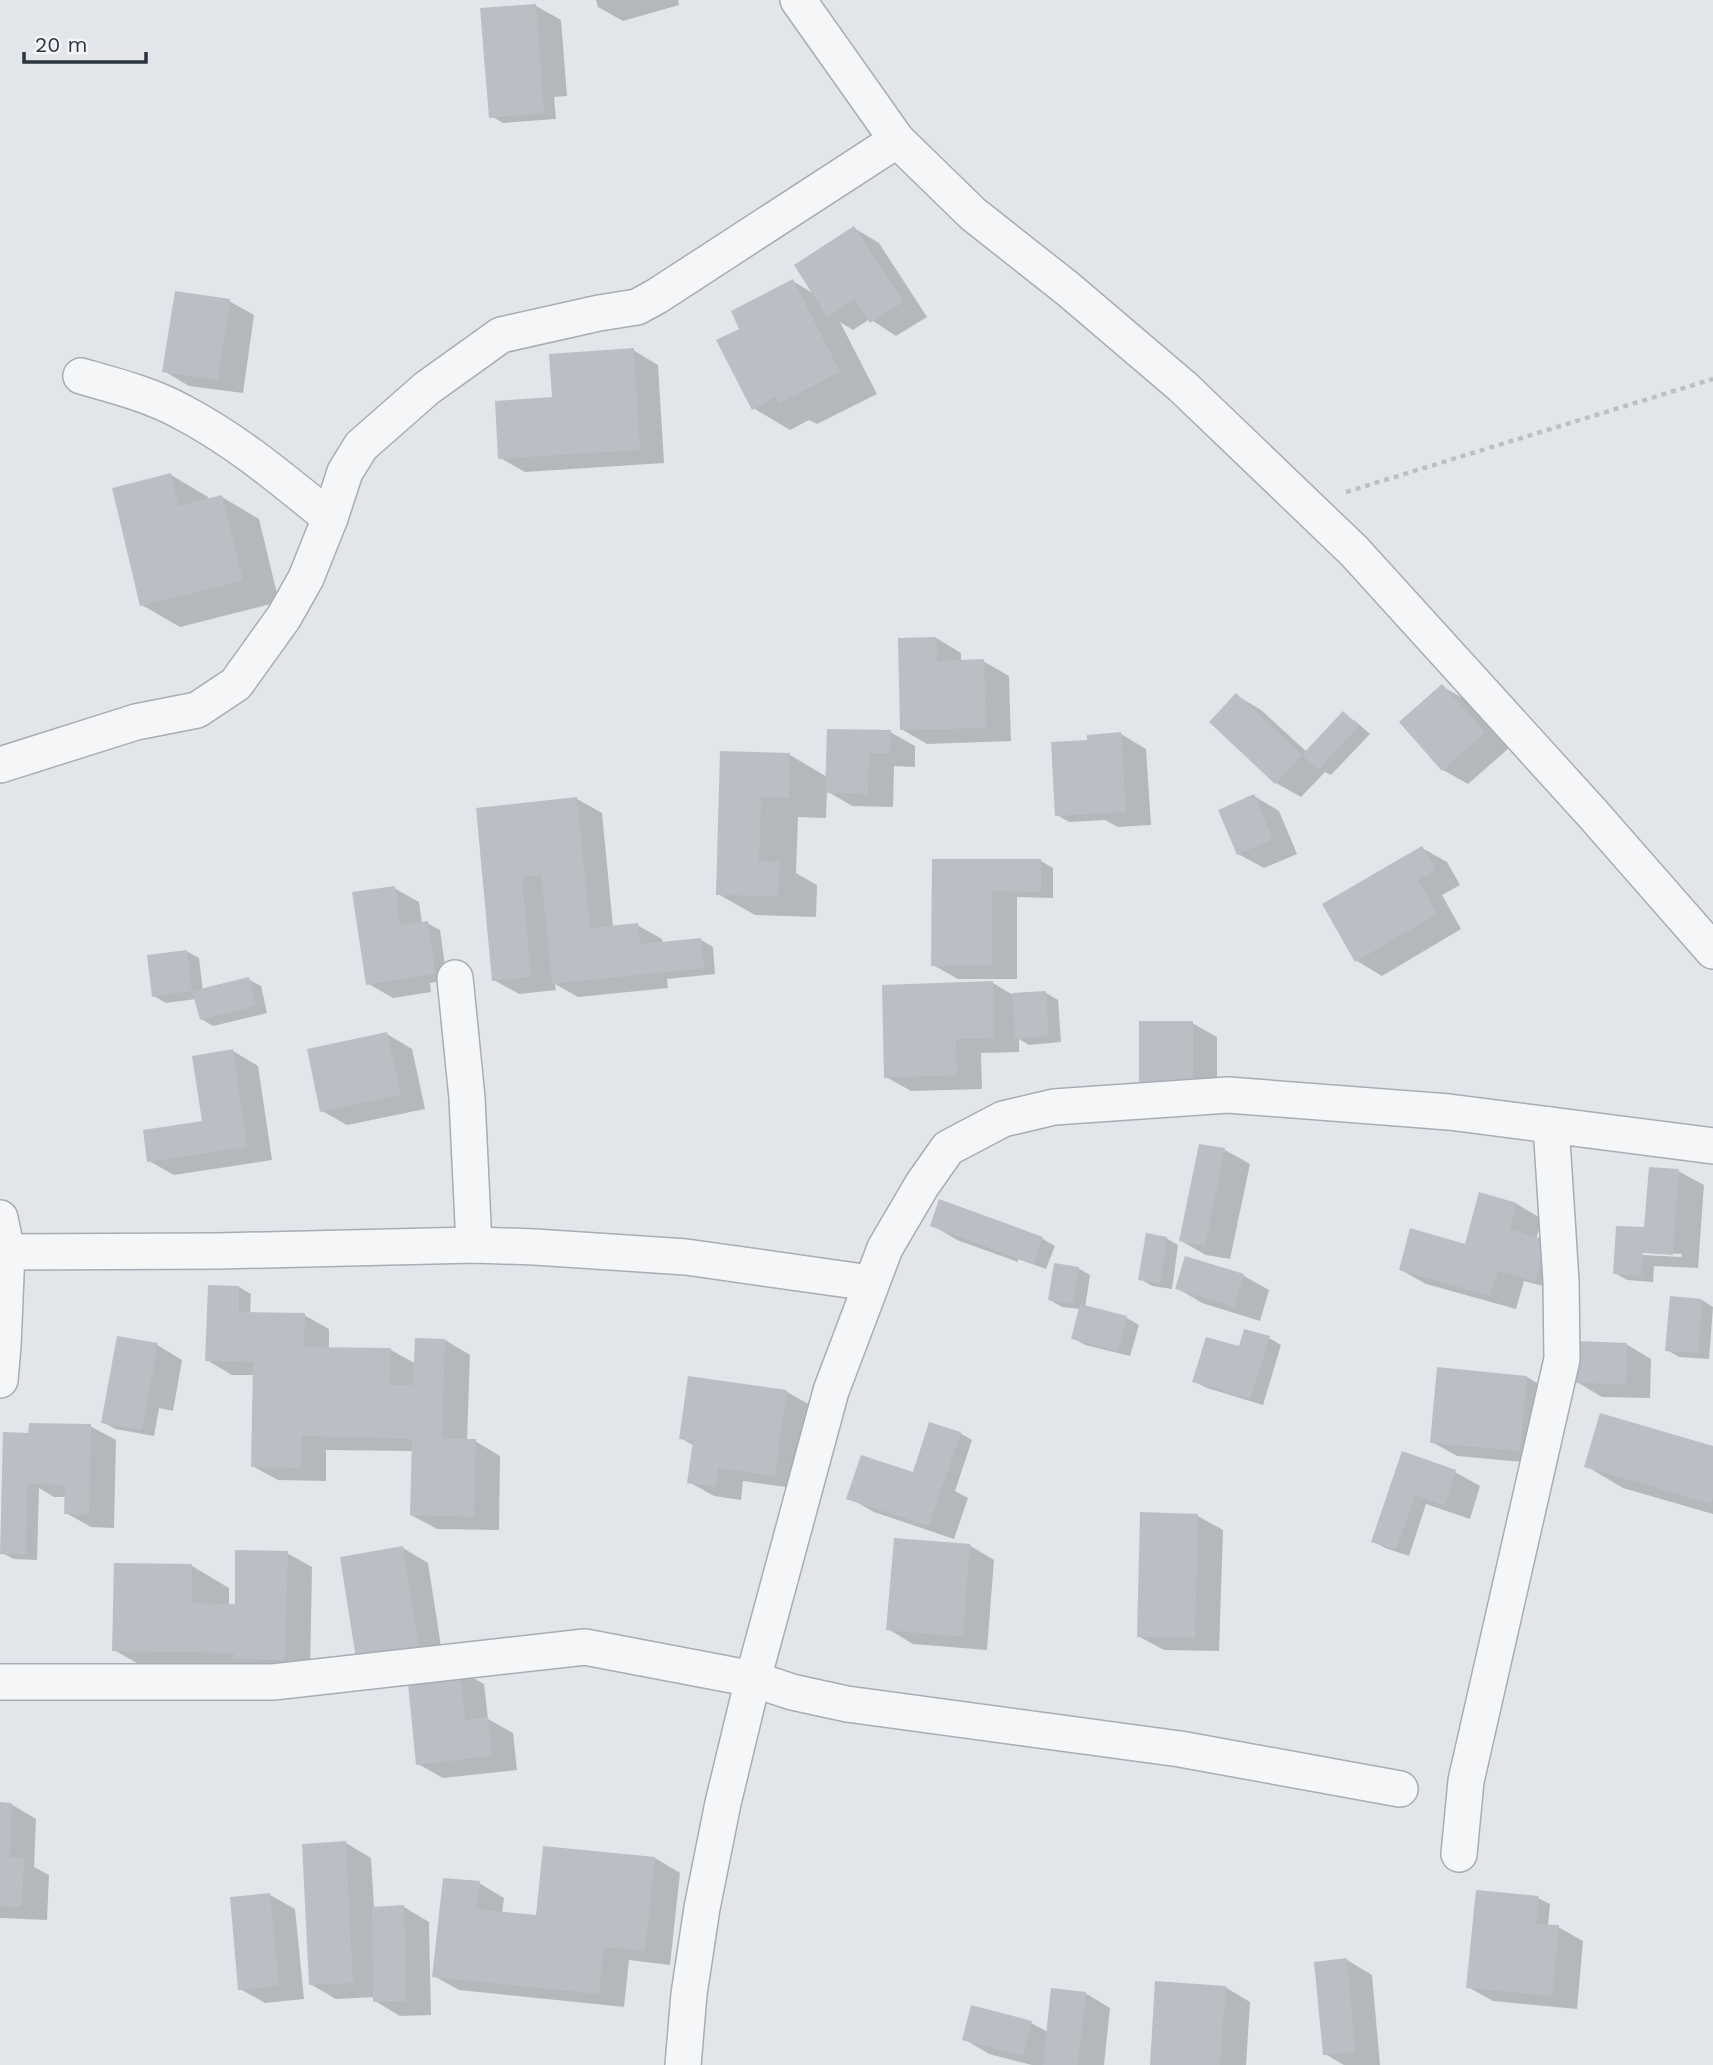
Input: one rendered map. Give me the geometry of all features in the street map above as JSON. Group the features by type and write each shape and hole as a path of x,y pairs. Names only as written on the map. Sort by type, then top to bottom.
{"street":[{"path":"798,0 897,139 973,214 1068,289 1183,387 1363,561 1592,813 1713,951"},
{"path":"0,765 136,722 197,710 236,684 284,617 306,579 345,472 362,446 427,388 501,335 637,307 897,139"},
{"path":"81,376 134,391 180,411 223,436 330,518"},
{"path":"455,978 467,1098 474,1245"},
{"path":"682,2065 702,1908 723,1803 752,1679 831,1391 885,1248 922,1185 948,1148 1003,1119 1054,1107 1228,1095 1449,1112 1713,1146"},
{"path":"1459,1854 1466,1781 1562,1359 1561,1281 1550,1125"},
{"path":"0,1218 7,1252 0,1380"},
{"path":"7,1252 216,1251 474,1245 535,1247 686,1257 870,1283"},
{"path":"0,1682 273,1682 585,1647 752,1679 792,1692 846,1704 1180,1749 1399,1789"}],"path":[{"path":"1304,504 1713,379"}],"building":[{"path":"536,4 544,113 489,118 480,8"},
{"path":"854,226 903,302 870,323 855,299 827,317 794,265"},
{"path":"793,279 840,372 778,404 775,397 752,410 716,340 739,329 731,311"},
{"path":"175,291 230,299 218,380 162,372"},
{"path":"634,348 640,450 498,459 495,401 552,397 549,354"},
{"path":"171,473 178,506 222,495 243,581 140,606 112,488"},
{"path":"936,637 937,661 984,659 986,728 900,730 898,638"},
{"path":"1442,684 1485,733 1442,771 1399,722"},
{"path":"1236,693 1302,755 1275,784 1209,722"},
{"path":"1343,711 1359,726 1318,770 1302,755"},
{"path":"827,729 891,730 890,753 869,753 868,794 825,793"},
{"path":"1121,732 1126,812 1055,816 1051,742 1087,740 1087,735"},
{"path":"720,751 790,753 789,798 761,797 759,861 780,862 778,896 716,895"},
{"path":"1254,794 1273,839 1237,855 1218,810"},
{"path":"577,797 590,928 638,923 640,944 701,938 704,968 552,984 541,875 522,877 531,977 492,981 476,808"},
{"path":"1422,846 1436,870 1418,880 1437,914 1355,962 1322,904"},
{"path":"932,859 1041,859 1041,892 992,891 992,966 931,966"},
{"path":"395,886 400,925 428,921 435,974 366,985 352,892"},
{"path":"187,950 192,991 152,997 147,955"},
{"path":"249,977 256,1006 200,1020 192,991"},
{"path":"993,981 994,1038 956,1039 957,1075 884,1078 882,985"},
{"path":"1046,991 1049,1036 1015,1039 1012,993"},
{"path":"1139,1021 1193,1021 1193,1087 1139,1086"},
{"path":"387,1032 401,1095 320,1112 307,1049"},
{"path":"233,1049 247,1147 147,1162 143,1130 202,1121 192,1056"},
{"path":"1199,1144 1225,1148 1205,1246 1179,1241"},
{"path":"1649,1167 1679,1169 1673,1255 1643,1253 1641,1276 1613,1274 1616,1226 1644,1227"},
{"path":"1479,1192 1517,1203 1510,1229 1547,1240 1535,1282 1498,1271 1490,1296 1399,1270 1410,1228 1465,1244"},
{"path":"939,1199 1043,1237 1033,1264 930,1226"},
{"path":"1146,1233 1167,1237 1160,1283 1138,1280"},
{"path":"1185,1256 1244,1274 1234,1307 1175,1289"},
{"path":"1054,1263 1079,1267 1073,1304 1048,1300"},
{"path":"208,1285 239,1286 239,1312 305,1313 304,1347 391,1348 390,1385 413,1385 415,1338 445,1339 442,1439 476,1439 474,1517 410,1515 412,1439 302,1436 301,1468 251,1467 253,1362 205,1361"},
{"path":"1670,1296 1702,1299 1698,1353 1665,1351"},
{"path":"1080,1304 1127,1316 1118,1351 1071,1339"},
{"path":"1244,1329 1270,1336 1250,1399 1192,1382 1206,1337 1239,1346"},
{"path":"117,1336 158,1343 142,1430 101,1423"},
{"path":"1577,1341 1627,1343 1626,1384 1575,1383"},
{"path":"1437,1367 1527,1376 1520,1451 1430,1443"},
{"path":"688,1376 787,1390 775,1476 718,1468 716,1487 687,1483 693,1441 679,1439"},
{"path":"1600,1413 1713,1446 1711,1504 1584,1467"},
{"path":"929,1422 961,1432 929,1526 846,1499 861,1455 913,1472"},
{"path":"29,1423 91,1424 89,1514 64,1514 65,1485 27,1484 26,1554 0,1554 3,1432 28,1433"},
{"path":"1402,1451 1456,1470 1445,1506 1415,1495 1396,1550 1371,1542"},
{"path":"1140,1512 1198,1514 1195,1638 1137,1637"},
{"path":"894,1538 970,1544 963,1637 886,1630"},
{"path":"403,1546 420,1654 357,1665 340,1557"},
{"path":"235,1550 288,1551 285,1660 233,1659 234,1653 112,1651 114,1563 192,1564 192,1603 235,1604"},
{"path":"460,1668 465,1720 488,1717 492,1756 416,1765 407,1674"},
{"path":"0,1802 12,1803 10,1857 24,1858 22,1907 0,1906"},
{"path":"346,1841 353,1983 309,1985 302,1844"},
{"path":"543,1846 655,1857 645,1951 604,1947 599,1994 432,1977 443,1878 480,1881 476,1909 536,1915"},
{"path":"1476,1890 1539,1896 1536,1924 1559,1925 1552,1996 1466,1988"},
{"path":"270,1893 279,1986 238,1990 230,1897"},
{"path":"404,1905 406,2001 373,2002 372,1907"},
{"path":"1347,1958 1355,2052 1323,2055 1314,1962"},
{"path":"1155,1981 1226,1986 1220,2065 1150,2065"},
{"path":"1051,1988 1086,1992 1078,2065 1043,2065"},
{"path":"971,2005 1032,2021 1023,2056 962,2040"}]}
